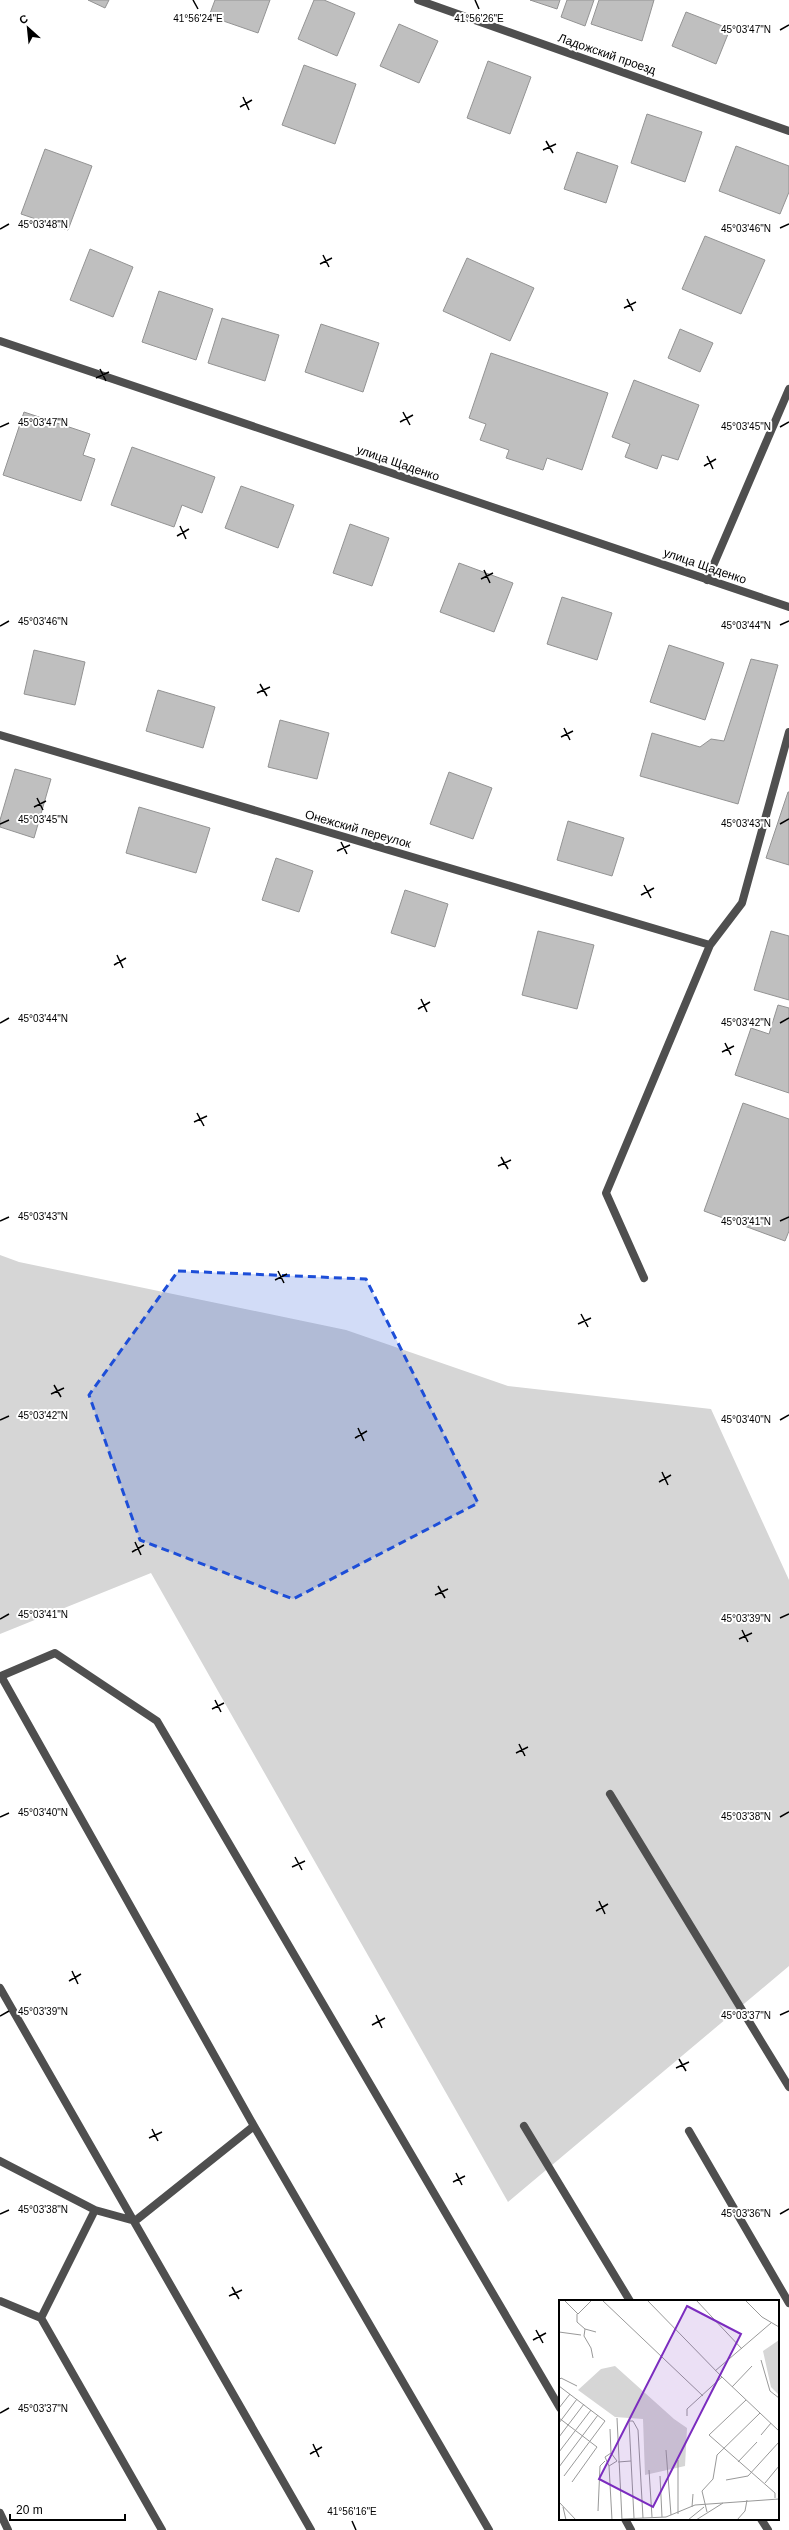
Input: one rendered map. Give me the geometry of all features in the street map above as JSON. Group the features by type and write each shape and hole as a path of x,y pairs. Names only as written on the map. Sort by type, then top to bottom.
{"street":[{"name":"Ладожский проезд","path":"418,0 789,131"},
{"name":"улица Щаденко","path":"0,341 789,607"},
{"path":"707,580 789,389"},
{"path":"644,1278 606,1193 710,945 742,902 789,732"},
{"name":"Онежский переулок","path":"0,735 710,945"},
{"path":"489,2530 254,2126 1,1676 55,1653 157,1721 559,2406"},
{"path":"610,1794 789,2087"},
{"path":"0,1988 311,2530"},
{"path":"135,2221 254,2126"},
{"path":"524,2126 629,2300"},
{"path":"689,2131 789,2303"},
{"path":"0,2162 95,2210 135,2221"},
{"path":"40,2318 95,2210"},
{"path":"0,2301 40,2318 162,2530"},
{"path":"0,2512 8,2530"},
{"path":"626,2520 631,2530"},
{"path":"762,2520 768,2530"}],"highlighted area":[{"path":"178,1271 366,1279 478,1503 293,1599 140,1540 89,1395"}],"shaded area":[{"path":"0,1255 19,1262 346,1330 508,1386 711,1409 789,1580 789,1966 508,2202 151,1573 0,1634"}],"building":[{"path":"88,0 109,0 105,8"},
{"path":"215,0 270,0 258,33 209,16"},
{"path":"314,0 324,0 355,13 337,56 298,39"},
{"path":"530,0 560,0 557,9"},
{"path":"567,0 594,0 585,26 561,17"},
{"path":"599,0 654,0 642,41 591,24"},
{"path":"686,12 730,29 716,64 672,46"},
{"path":"399,24 438,41 419,83 380,66"},
{"path":"488,61 531,77 510,134 467,118"},
{"path":"304,65 356,84 335,144 282,125"},
{"path":"647,114 702,132 685,182 631,163"},
{"path":"736,146 789,166 789,192 780,214 719,191"},
{"path":"45,149 92,166 68,230 21,214"},
{"path":"577,152 618,166 606,203 564,189"},
{"path":"705,236 765,260 741,314 682,289"},
{"path":"90,249 133,267 113,317 70,300"},
{"path":"467,258 534,288 510,341 443,311"},
{"path":"159,291 213,309 196,360 142,342"},
{"path":"222,318 279,335 265,381 208,363"},
{"path":"321,324 379,343 363,392 305,372"},
{"path":"680,329 713,343 700,372 668,358"},
{"path":"491,353 608,393 582,470 547,458 543,470 506,458 509,450 480,440 486,424 469,418"},
{"path":"634,380 699,405 678,460 662,455 657,469 625,457 630,444 612,437"},
{"path":"24,412 90,434 83,455 95,459 81,501 3,475"},
{"path":"132,447 215,477 202,513 182,505 174,527 111,505"},
{"path":"241,486 294,505 278,548 225,528"},
{"path":"350,524 389,538 372,586 333,573"},
{"path":"459,563 513,583 494,632 440,612"},
{"path":"562,597 612,613 597,660 547,644"},
{"path":"669,645 724,663 705,720 650,702"},
{"path":"34,650 85,662 75,705 24,694"},
{"path":"751,659 778,665 738,804 640,776 652,733 700,747 711,739 724,741"},
{"path":"158,690 215,707 203,748 146,731"},
{"path":"280,720 329,733 317,779 268,767"},
{"path":"15,769 51,779 34,838 0,827 0,820"},
{"path":"449,772 492,788 473,839 430,824"},
{"path":"789,792 789,865 766,858"},
{"path":"139,807 210,828 196,873 126,853"},
{"path":"568,821 624,838 612,876 557,860"},
{"path":"276,858 313,871 299,912 262,900"},
{"path":"405,890 448,904 435,947 391,933"},
{"path":"538,931 594,945 577,1009 522,995"},
{"path":"771,931 789,936 789,1000 754,990"},
{"path":"778,1005 789,1008 789,1093 735,1075 751,1028 769,1034"},
{"path":"743,1103 789,1119 789,1231 785,1241 704,1211"}]}
